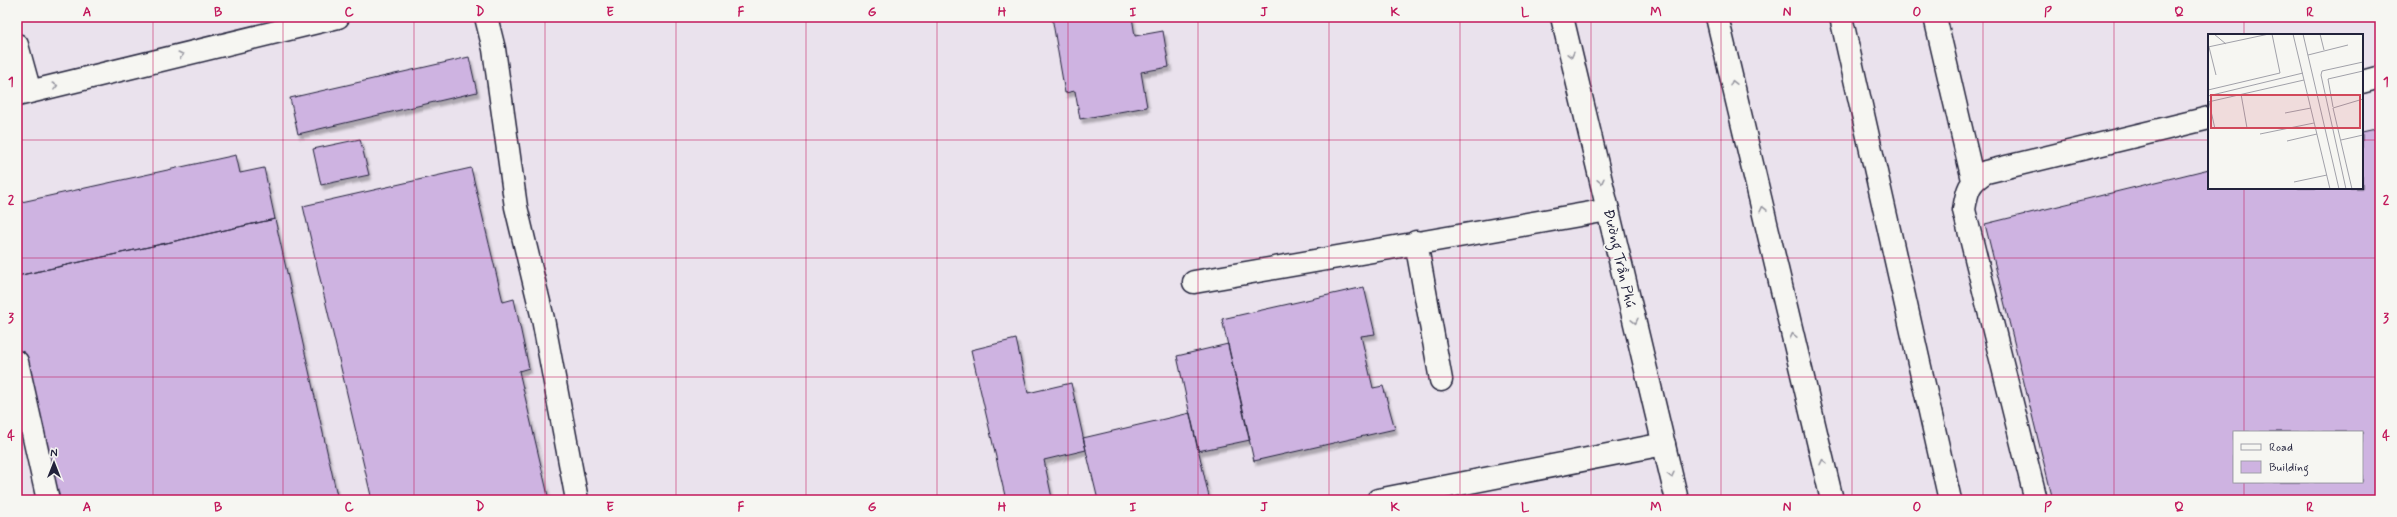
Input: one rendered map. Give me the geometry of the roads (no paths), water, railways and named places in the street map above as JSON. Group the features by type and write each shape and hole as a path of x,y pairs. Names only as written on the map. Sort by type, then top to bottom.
{"main road":[{"path":"17,45 24,94 338,17"},
{"path":"486,17 494,48 516,207 543,319 577,500"},
{"name":"Đường Trần Phú","path":"1562,17 1677,500"},
{"path":"1717,17 1832,500"},
{"path":"1841,17 1950,500"},
{"path":"1935,17 1973,180"},
{"path":"2363,82 2380,77"},
{"path":"2036,500 1964,210 1966,195 1973,180 1986,172 2208,118"},
{"path":"1194,282 1416,242 1608,210"},
{"path":"1416,242 1442,380"},
{"path":"17,362 48,500"},
{"path":"1378,500 1664,444"}]}
